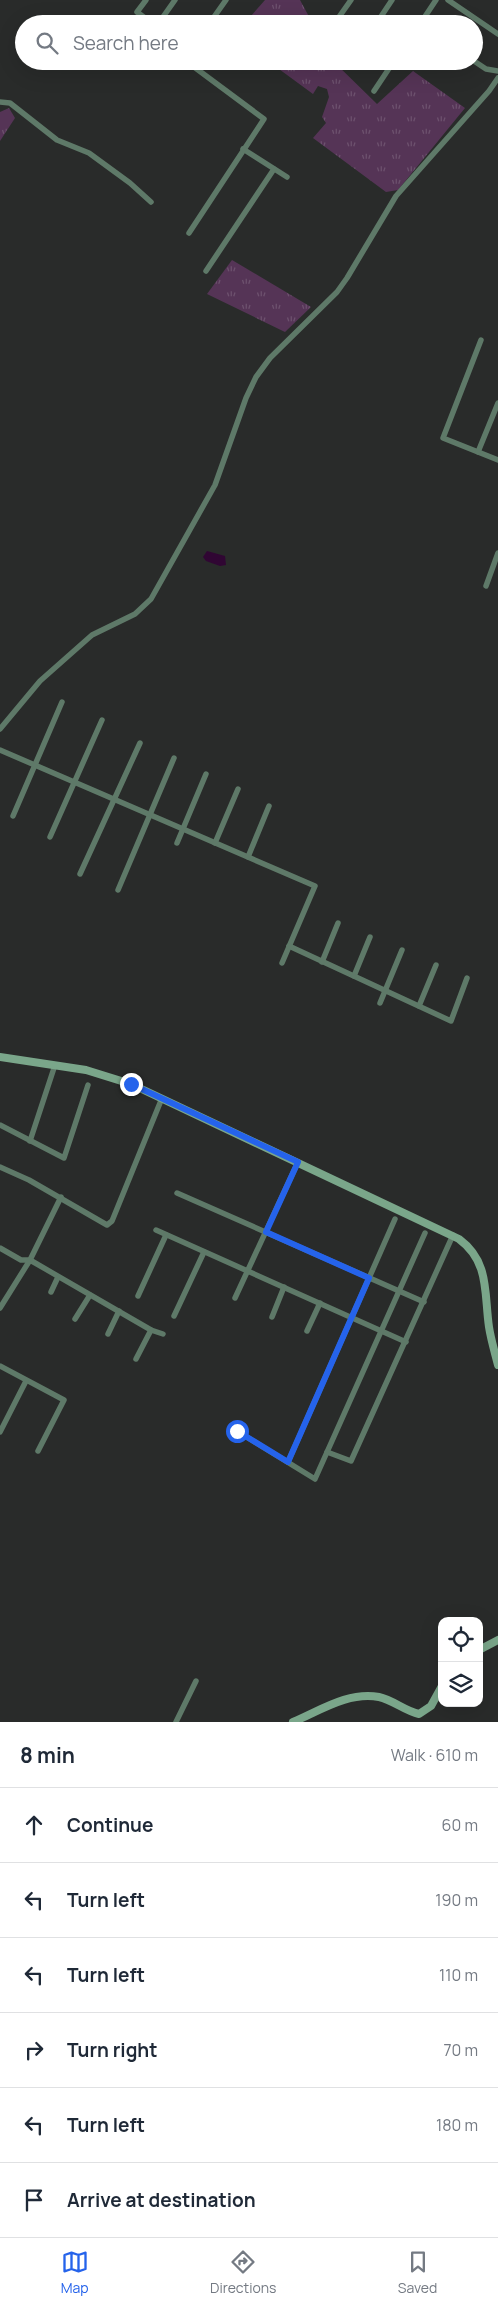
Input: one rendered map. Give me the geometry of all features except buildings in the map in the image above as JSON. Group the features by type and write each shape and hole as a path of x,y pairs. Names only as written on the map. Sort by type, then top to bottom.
{"street":[{"path":"141,15 137,12 146,0"},
{"path":"164,15 175,0"},
{"path":"215,15 226,0"},
{"path":"340,15 351,0"},
{"path":"382,15 392,0"},
{"path":"426,15 436,0"},
{"path":"448,0 470,15"},
{"path":"483,24 498,34"},
{"path":"483,67 498,72"},
{"path":"189,233 264,119 198,70"},
{"path":"374,91 388,70"},
{"path":"0,729 40,682 92,635 136,614 151,599 215,485 246,398 256,377 270,358 337,292 396,196 490,91 498,78"},
{"path":"0,102 10,103 58,140 89,153 130,182 151,202"},
{"path":"243,149 287,177"},
{"path":"206,271 274,169"},
{"path":"481,340 443,438 498,460"},
{"path":"478,452 498,404"},
{"path":"486,586 498,554"},
{"path":"13,816 62,702"},
{"path":"50,837 102,720"},
{"path":"80,874 140,743"},
{"path":"0,750 315,886 282,962"},
{"path":"118,890 174,758"},
{"path":"177,843 206,774"},
{"path":"215,843 238,789"},
{"path":"248,857 269,806"},
{"path":"322,962 338,923"},
{"path":"354,976 370,937"},
{"path":"289,946 451,1021 467,978"},
{"path":"380,1003 402,950"},
{"path":"419,1006 436,965"},
{"path":"0,1057 56,1065 109,1076 162,1098 453,1235 471,1248 478,1258 483,1272 489,1328 498,1366"},
{"path":"30,1141 56,1065"},
{"path":"0,1125 64,1158 88,1085"},
{"path":"0,1167 61,1198 103,1224 110,1223 162,1098"},
{"path":"235,1298 298,1162"},
{"path":"177,1193 424,1302"},
{"path":"0,1308 30,1260 61,1198"},
{"path":"288,1462 395,1219"},
{"path":"156,1230 406,1342"},
{"path":"237,1431 315,1478 425,1234"},
{"path":"138,1296 166,1235"},
{"path":"327,1452 351,1461 453,1235"},
{"path":"0,1248 21,1260 30,1260 58,1278 151,1330 163,1334"},
{"path":"174,1316 204,1252"},
{"path":"51,1292 58,1278"},
{"path":"272,1317 284,1287"},
{"path":"75,1319 90,1295"},
{"path":"307,1331 320,1303"},
{"path":"108,1334 118,1311"},
{"path":"136,1359 151,1330"},
{"path":"0,1366 64,1400 38,1451"},
{"path":"0,1432 26,1381"},
{"path":"483,1648 498,1640"},
{"path":"176,1722 196,1681"},
{"path":"293,1722 347,1698 365,1696 391,1701 419,1714 431,1706 438,1693"}],"green space":[{"path":"265,0 300,0 308,15 252,15"},
{"path":"280,70 342,70 377,104 413,71 465,108 398,190 386,192 313,138 326,123 322,117 329,97 327,89 318,86 313,94"},
{"path":"9,108 15,118 0,141 0,112"},
{"path":"232,260 311,307 285,332 207,294"}],"shaded area":[{"path":"207,551 225,556 226,565 220,566 206,561 203,557"}],"route":[{"path":"131,1084 298,1162 266,1232 369,1278 288,1462 237,1431"}]}
